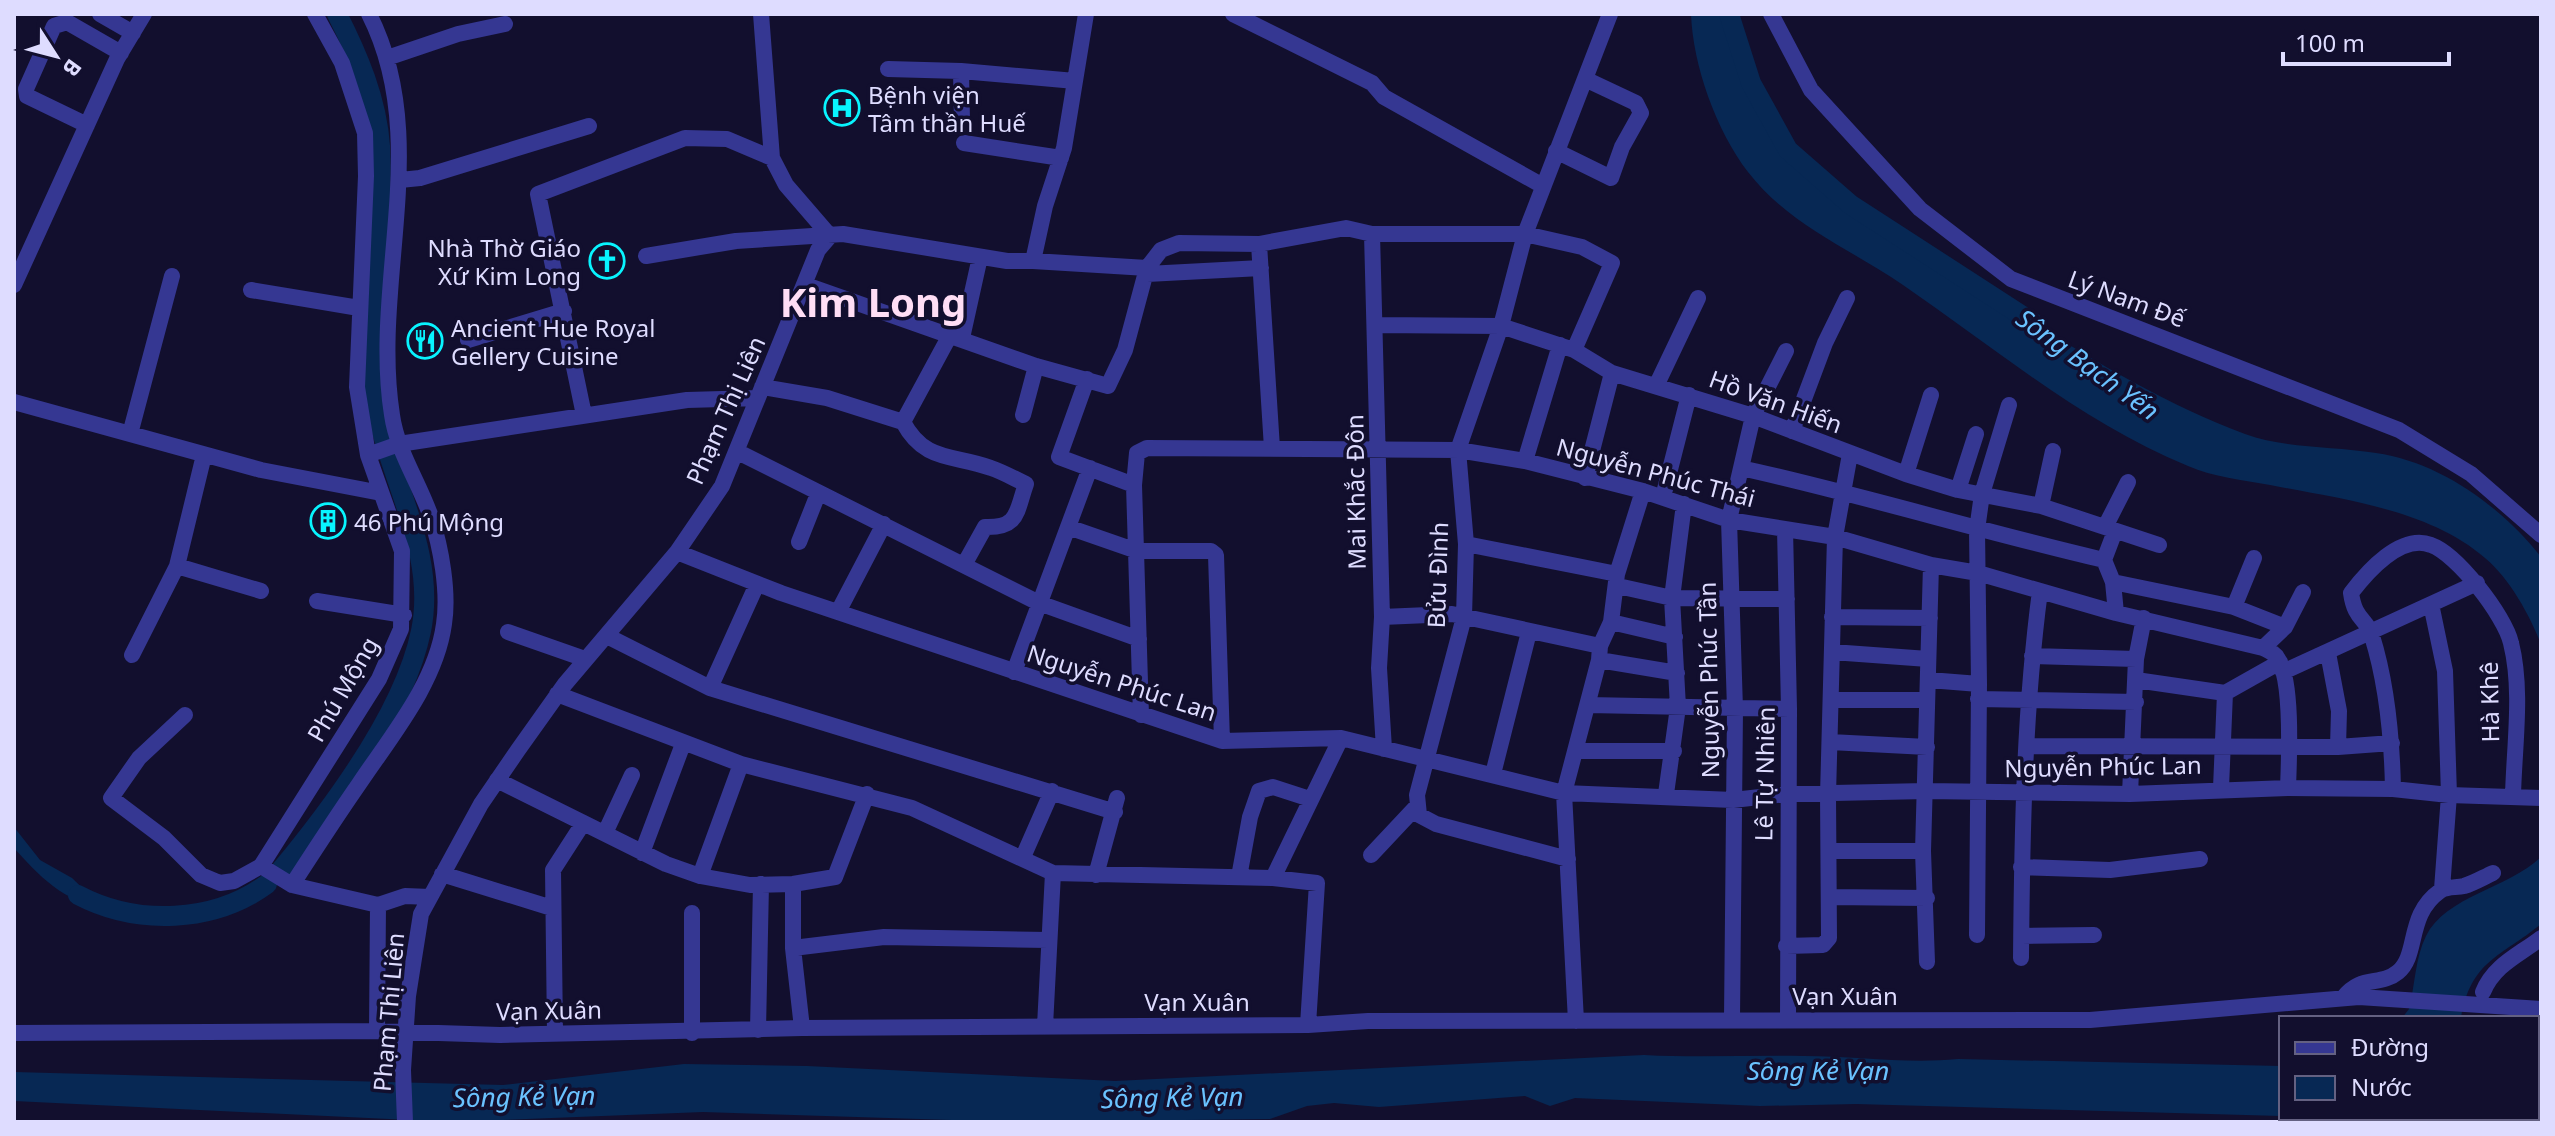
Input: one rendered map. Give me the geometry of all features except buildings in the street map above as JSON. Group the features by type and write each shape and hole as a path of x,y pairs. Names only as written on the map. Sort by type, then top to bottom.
{"street":[{"path":"100,14 133,33"},
{"path":"14,285 121,53 144,14"},
{"name":"Phú Mộng","path":"261,866 379,679 398,640 404,615 402,551 381,493 384,449 357,387 366,190 365,133 342,63 315,14"},
{"path":"292,885 405,715 425,680 443,631 441,568 431,518 384,449 388,291 400,180 397,111 387,58 369,14"},
{"path":"761,14 772,158 786,185 830,236"},
{"path":"1033,261 1061,158 1086,14"},
{"path":"1233,14 1372,83 1384,97 1543,186"},
{"name":"Bửu Đình","path":"1417,806 1464,617 1466,544 1458,450 1501,326 1525,234 1610,14"},
{"name":"Lý Nam Đế","path":"1771,14 1811,90 1920,209 2011,279 2399,430 2471,474 2541,535"},
{"path":"87,125 27,96 26,89 54,26 67,22 121,53"},
{"path":"387,58 458,34 505,24"},
{"path":"888,69 961,71 1075,81"},
{"path":"961,71 962,121"},
{"path":"1556,151 1611,178 1622,147 1641,113 1636,103 1585,79"},
{"path":"400,180 420,178 589,126"},
{"path":"584,415 538,194 685,138 727,139 772,158"},
{"path":"964,143 1061,158"},
{"path":"806,285 1036,366 1108,386 1125,350 1147,271 1161,250 1179,243 1259,244 1346,228 1372,234 1525,234 1582,247 1612,263 1567,348 1525,461"},
{"name":"Mai Khắc Đôn","path":"1372,234 1382,617 1379,668 1384,749"},
{"path":"646,256 736,241 830,236 870,237 980,257 1147,271 1261,268"},
{"name":"Phạm Thị Liên","path":"405,1122 405,1033 415,938 430,897 497,780 557,694 677,552 722,486 818,250 830,236"},
{"path":"1259,244 1272,448"},
{"path":"903,422 956,337 980,257"},
{"path":"130,434 172,276"},
{"path":"251,290 359,308"},
{"path":"1657,384 1698,298"},
{"path":"1792,431 1825,343 1847,298"},
{"path":"468,340 564,311"},
{"name":"Hồ Văn Hiến","path":"1375,325 1501,326 1567,348 1612,373 1657,384 1753,416 1906,474 1958,490 2041,506 2159,545"},
{"name":"Nguyễn Phúc Tần","path":"1732,1019 1735,709 1729,520 1753,416 1786,351"},
{"path":"1023,415 1036,366"},
{"path":"1585,478 1612,373"},
{"path":"1087,379 1059,457 1134,485"},
{"path":"384,449 687,400 760,393 827,398 903,422 913,441 924,448 989,467 1026,484 1013,522 1003,527 985,527 965,563"},
{"path":"1663,497 1689,395"},
{"path":"1906,474 1931,395"},
{"path":"14,402 261,470 381,493"},
{"path":"1977,935 1977,530 1982,494 2009,405"},
{"path":"1958,490 1976,434"},
{"name":"Nguyễn Phúc Thái","path":"1141,715 1134,485 1135,457 1141,449 1458,450 1525,461 1643,491 1729,520 1835,537 1931,565 1978,573 2116,613 2263,648 2282,667"},
{"path":"2041,506 2053,451"},
{"path":"738,452 818,494 965,563 1039,603 1139,639"},
{"path":"1786,946 1828,942 1828,795 1835,537 1850,454"},
{"path":"132,655 177,566 204,455"},
{"path":"1014,672 1090,468"},
{"path":"1741,468 1843,491 1977,530 2104,560"},
{"path":"2116,613 2113,582 2104,560 2110,529 2128,482"},
{"path":"1576,1021 1564,793 1643,491"},
{"path":"799,542 818,494"},
{"path":"1666,794 1678,707 1672,598 1684,504"},
{"path":"838,612 884,524"},
{"path":"1068,527 1137,551 1211,551 1216,555 1222,741"},
{"name":"Lê Tự Nhiên","path":"1785,529 1789,709 1788,1020"},
{"path":"1466,544 1618,580 1672,598 1730,601 1787,599"},
{"name":"Hà Khê","path":"2371,632 2354,614 2351,593 2380,560 2421,544 2432,545 2477,583 2500,614 2514,656 2513,796"},
{"name":"Nguyễn Phúc Lan","path":"677,552 757,584 1222,741 1341,738 1564,793 1666,794 1733,800 1787,794 2024,790 2130,794 2221,788 2288,788 2393,789 2449,795 2541,798"},
{"path":"2234,607 2254,558"},
{"path":"1927,962 1923,851 1931,565"},
{"path":"177,566 261,591"},
{"path":"2113,582 2234,607 2285,627"},
{"path":"2136,680 2225,693 2282,667 2328,653 2477,583"},
{"path":"710,688 757,584"},
{"path":"2021,958 2024,790 2032,656 2040,591"},
{"path":"2263,648 2285,627 2303,592"},
{"path":"317,601 404,615"},
{"path":"2431,604 2445,671 2449,795 2442,889"},
{"path":"1382,617 1464,617 1677,673"},
{"path":"1832,617 1930,618"},
{"path":"2130,794 2136,659 2144,618"},
{"path":"1611,622 1675,637"},
{"path":"508,632 585,659"},
{"path":"1493,774 1529,632"},
{"path":"2371,632 2392,743 2393,789"},
{"path":"607,636 710,688 1052,791 1116,805 1096,875"},
{"path":"1832,652 1928,659"},
{"path":"2328,653 2339,711 2338,747"},
{"path":"2032,656 2136,659"},
{"path":"2282,667 2289,745 2288,788"},
{"path":"1929,680 2030,701 2136,702"},
{"path":"2221,788 2225,693"},
{"path":"557,694 741,764 912,808 1053,873 1273,878 1317,883 1308,1025"},
{"path":"1831,700 1925,700"},
{"path":"1588,705 1789,709"},
{"path":"185,715 139,758 111,798 164,838 201,875 220,883 234,881 261,866 292,885 378,905 405,896 430,897"},
{"path":"1273,878 1341,738"},
{"path":"1830,742 1927,747"},
{"path":"2028,746 2338,747 2392,743"},
{"path":"642,853 683,744"},
{"path":"1576,751 1674,751"},
{"path":"700,876 741,764"},
{"path":"605,833 632,775"},
{"path":"497,780 582,825 700,876 761,884 793,884 835,877 867,794"},
{"path":"1239,877 1250,817 1259,791 1273,787 1310,799"},
{"path":"1023,857 1052,791"},
{"path":"1417,806 1419,815 1436,824 1568,859"},
{"path":"1371,855 1417,806"},
{"path":"555,1033 553,870 582,825"},
{"path":"1829,851 1923,851"},
{"path":"2021,867 2110,870 2200,859"},
{"path":"1045,1026 1053,873"},
{"path":"2343,998 2353,985 2395,975 2406,964 2416,921 2425,906 2442,889 2465,886 2493,873"},
{"path":"442,874 552,908"},
{"path":"758,1030 761,884"},
{"path":"793,884 793,948 802,1028"},
{"path":"1829,897 1927,898"},
{"path":"377,1031 378,905"},
{"path":"692,913 692,1033"},
{"path":"2022,936 2094,935"},
{"path":"793,948 884,937 1048,940"},
{"path":"2541,938 2489,977 2486,1000 2541,1009"},
{"name":"Vạn Xuân","path":"14,1033 692,1033 802,1028 1308,1025 1368,1021 2090,1020 2343,998 2486,1000"}],"water":[{"path":"1691,14 1739,14 1741,48 1754,95 1779,138 1813,174 1873,219 2048,332 2164,398 2245,434 2277,442 2400,458 2446,477 2489,504 2541,557 2541,644 2525,609 2503,576 2463,541 2438,528 2383,508 2208,473 2149,448 2076,406 1903,285 1782,207 1748,172 1716,117 1701,76"},
{"path":"14,827 40,860 72,878 101,906 88,904 64,893 43,877 14,848"},
{"path":"2541,857 2541,924 2480,971 2472,983 2462,1016 2404,1016 2409,1009 2422,945 2435,922 2462,902 2527,868"},
{"name":"Sông Kẻ Vạn","path":"1644,1055 2279,1066 2279,1116 1856,1104 1760,1106 1575,1098 1550,1106 1525,1096 1379,1107 1334,1103 1307,1106 1270,1119 1014,1122 703,1112 451,1122 14,1101 14,1072 503,1085 684,1064 807,1066 1115,1081"},
{"path":"2541,1067 2541,1122 2350,1120 2539,1120"}],"waterway":[{"path":"281,870 344,788 383,726 412,662 421,631 424,602 423,573 417,545 383,434 372,374 372,309 381,179 378,129 365,78 337,14"},
{"name":"Sông Bạch Yến","path":"1729,14 1751,83 1788,150 1851,205 2032,322"},
{"path":"78,895 125,912 175,916 223,907 267,884"}],"place":[{"name":"Bệnh viện Tâm thần Huế","path":"842,108"},
{"name":"Nhà Thờ Giáo Xứ Kim Long","path":"607,261"},
{"name":"Ancient Hue Royal Gellery Cuisine","path":"425,341"},
{"name":"46 Phú Mộng","path":"328,521"}],"district":[{"name":"Kim Long","path":"873,301"}]}
